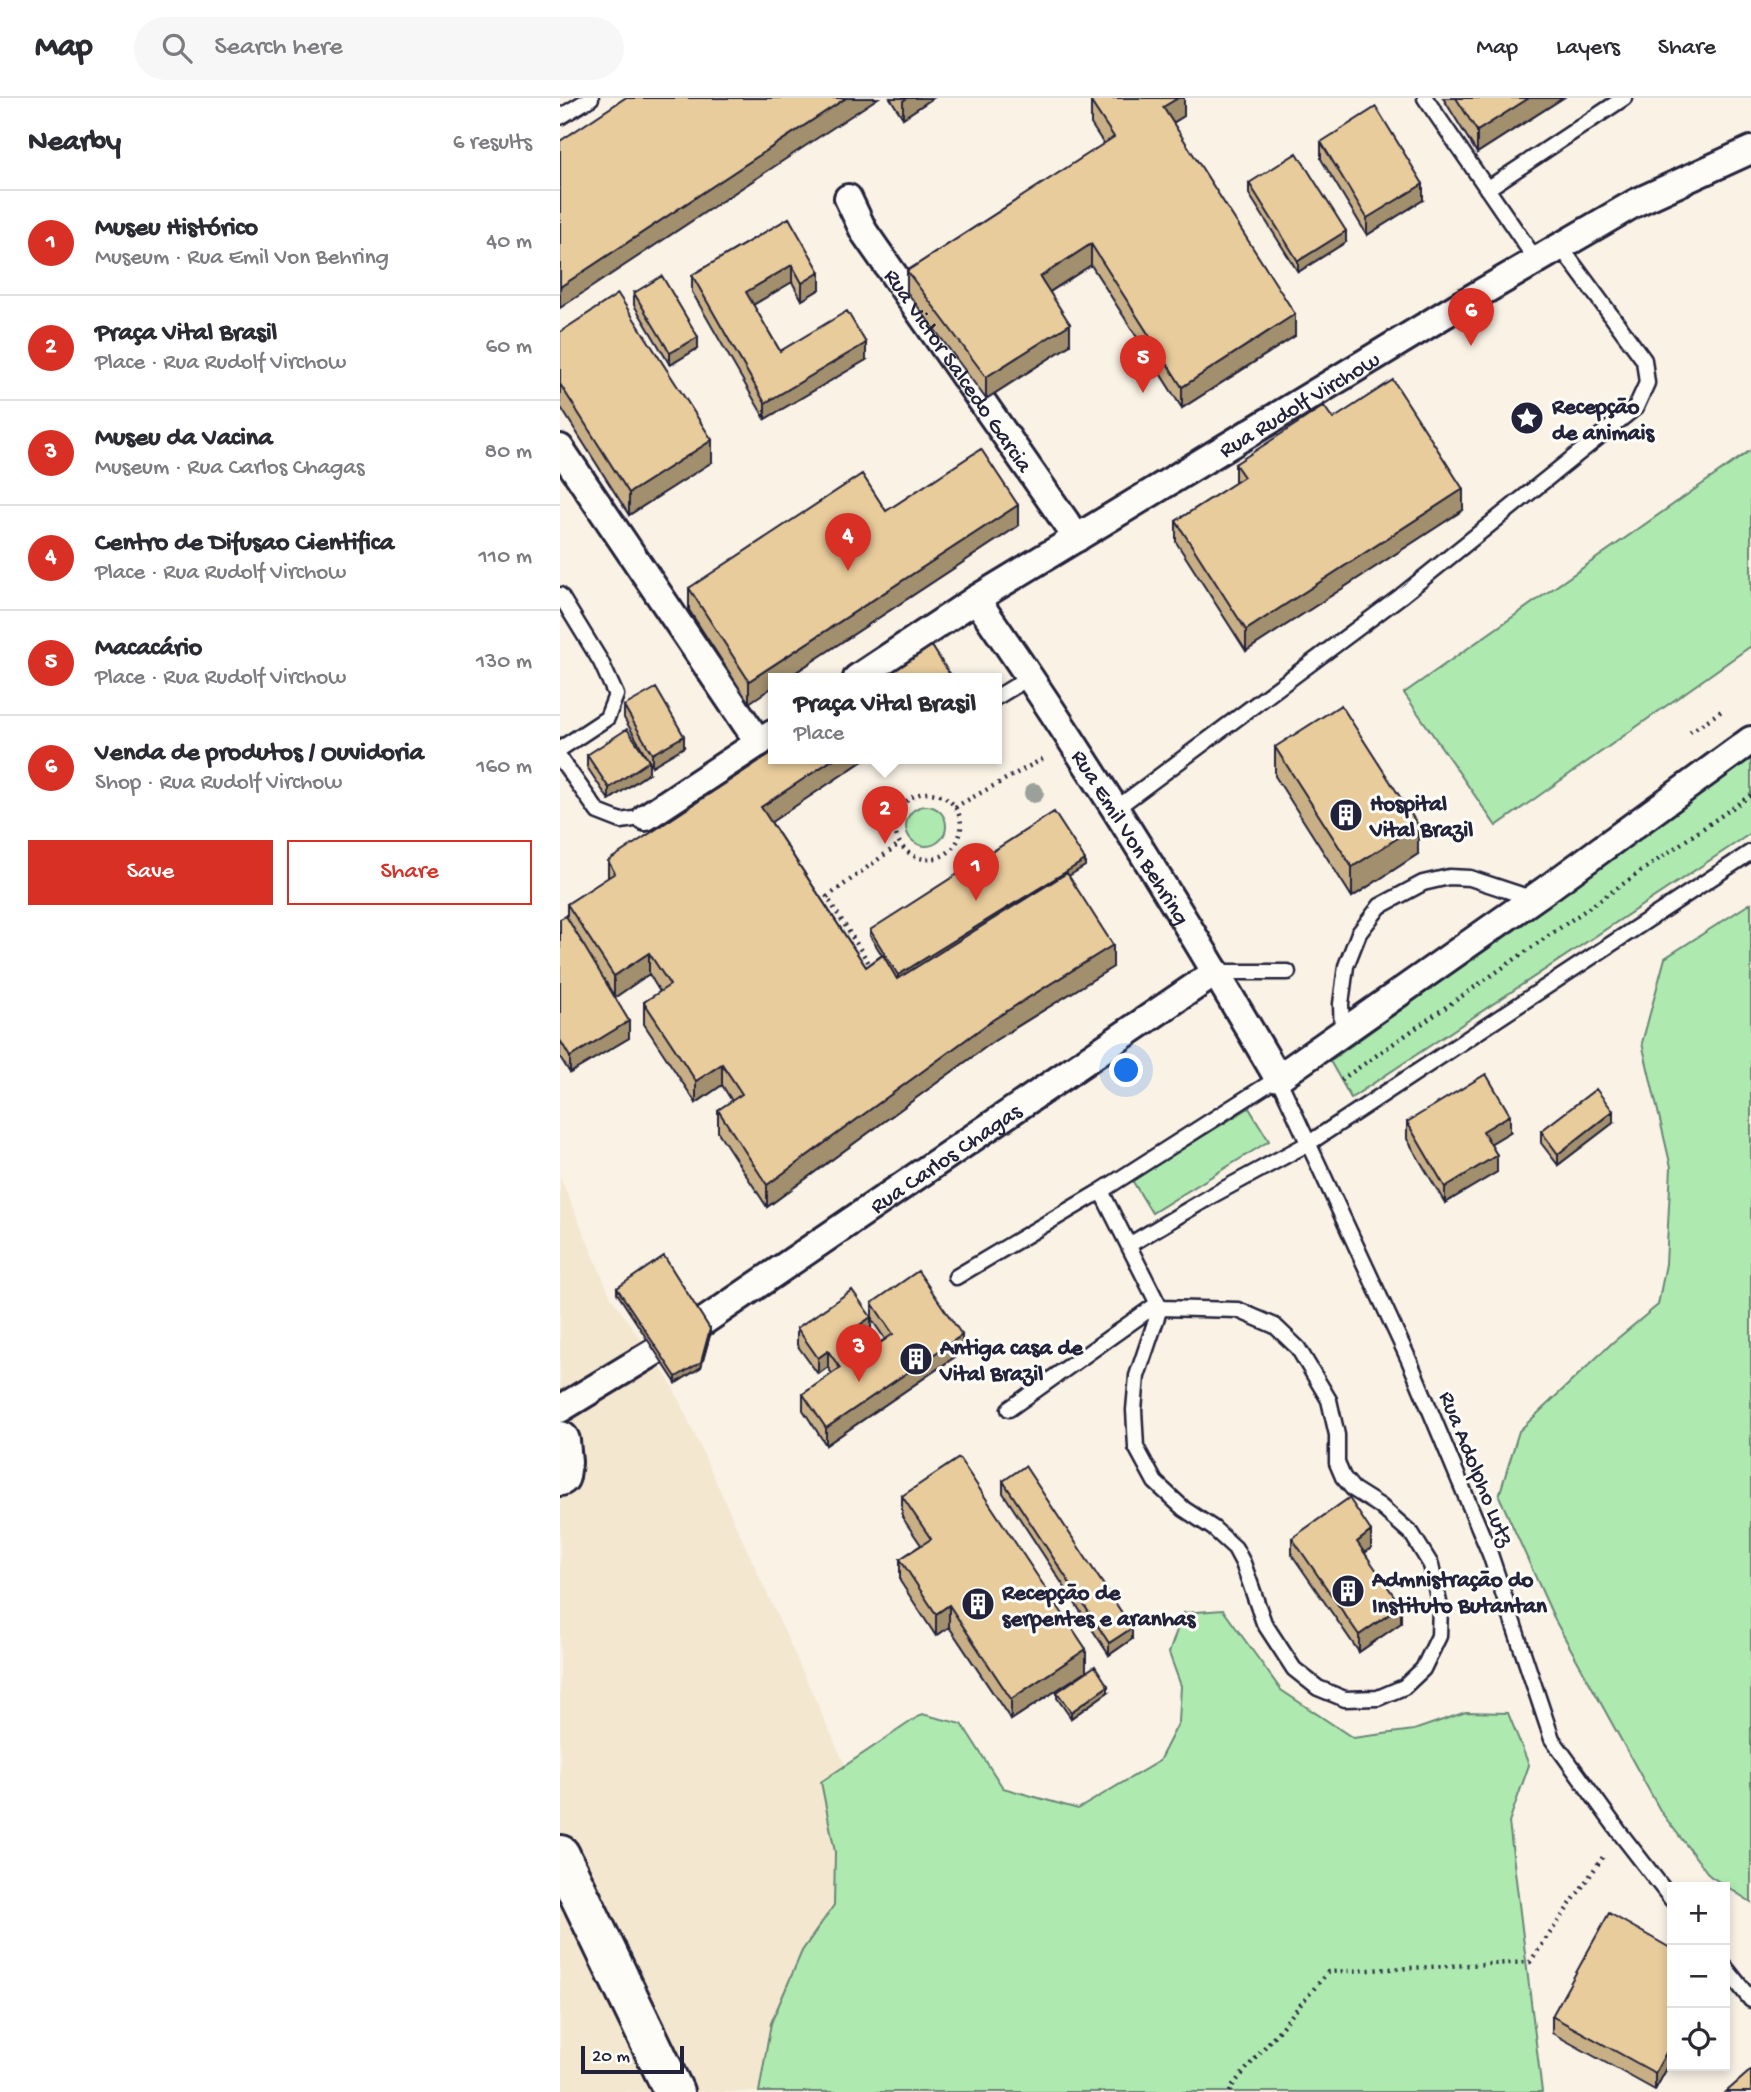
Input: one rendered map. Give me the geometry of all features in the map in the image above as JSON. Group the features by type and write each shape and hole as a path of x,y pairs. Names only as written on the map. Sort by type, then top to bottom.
{"main road":[{"path":"560,1441 560,1476"},
{"path":"560,1855 674,2092"}],"street":[{"name":"Rua Rudolf Virchow","path":"865,673 976,599 1536,260 1635,203 1751,150"},
{"name":"Rua Victor Salcedo Garcia","path":"848,198 864,232 1076,538"},
{"path":"560,448 766,738 646,817"},
{"name":"Rua Emil Von Behring","path":"976,599 1072,743 1216,972 1278,1078"},
{"path":"1278,1078 1534,899 1751,740"},
{"name":"Rua Carlos Chagas","path":"560,1409 673,1341 1216,972"}],"lane":[{"path":"560,117 590,98"},
{"path":"1425,98 1536,260"},
{"path":"1487,189 1624,98"},
{"path":"1114,810 1401,596 1636,407 1647,383 1644,359 1560,246"},
{"path":"560,595 601,662 615,695 607,718 560,749"},
{"path":"1002,694 1030,677"},
{"path":"560,758 598,812 621,821 646,817"},
{"path":"1129,1245 1309,1143 1751,852"},
{"path":"1342,1034 1341,1004 1346,966 1359,933 1380,906 1423,883 1449,877 1470,878 1534,899"},
{"path":"1216,972 1288,972"},
{"path":"956,1277 1101,1191 1278,1078"},
{"name":"Rua Adolpho Lutz","path":"1278,1078 1409,1360 1485,1542 1552,1739 1667,1894"},
{"path":"1009,1409 1159,1306 1238,1310 1275,1326 1298,1348 1329,1400 1337,1435 1337,1463 1343,1477 1353,1489 1380,1506 1412,1534 1432,1565 1440,1607 1439,1636 1423,1669 1404,1687 1378,1698 1345,1699 1318,1688 1294,1669 1264,1623 1235,1548 1155,1482 1136,1447 1134,1410 1137,1376 1159,1306 1101,1191"},
{"path":"1730,1973 1751,2000"}],"path":[{"path":"1690,732 1723,710"},
{"path":"955,807 1072,743"},
{"path":"933,793 943,796 955,807 961,823 961,834 949,853 927,860 916,858 899,844 894,823 897,813 911,797 933,793"},
{"path":"1341,1080 1751,794"},
{"path":"881,968 875,972 827,897 899,844"},
{"path":"1230,2092 1232,2085 1328,1972 1530,1962 1620,1833"}],"shaded area":[{"path":"560,1177 611,1297 672,1385 994,2092 560,2092"}],"green space":[{"path":"1751,450 1751,646 1496,826 1404,693"},
{"path":"1751,758 1751,833 1351,1098 1330,1061"},
{"path":"926,806 934,807 940,812 945,818 945,834 940,840 934,845 926,846 918,845 912,840 907,834 906,826 907,818 912,812 918,807"},
{"path":"1751,903 1751,1902 1730,1889 1730,1882 1719,1882 1710,1876 1661,1812 1556,1622 1499,1496 1519,1431 1612,1343 1658,1305 1666,1264 1671,1167 1642,1043 1665,958"},
{"path":"1249,1108 1269,1141 1152,1213 1132,1180"},
{"path":"1223,1610 1281,1690 1353,1738 1414,1730 1466,1712 1508,1713 1529,1765 1509,1822 1542,2092 759,2092 771,2023 802,1951 834,1905 835,1852 821,1782 922,1714 962,1724 1003,1788 1078,1809 1159,1761 1179,1722 1181,1686 1169,1653 1183,1613"}],"building":[{"path":"625,98 846,98 560,287 560,141"},
{"path":"1098,98 1178,98 1163,107 1295,314 1182,387 1091,244 1040,277 1070,324 986,377 907,271 1114,137 1091,102"},
{"path":"1456,98 1529,98 1477,131"},
{"path":"1376,107 1423,184 1367,218 1321,142"},
{"path":"1297,153 1346,231 1298,261 1249,183"},
{"path":"789,218 820,272 802,283 792,265 746,292 780,351 847,311 866,343 765,403 692,275"},
{"path":"662,276 698,337 670,353 634,293"},
{"path":"618,294 712,440 629,493 560,384 560,332"},
{"path":"1393,380 1463,489 1246,630 1176,521 1244,477 1235,464 1324,406 1333,419"},
{"path":"981,449 1018,505 749,681 689,588 862,474 886,511"},
{"path":"932,646 949,673 892,673"},
{"path":"656,688 684,736 652,754 624,706"},
{"name":"Hospital Vital Brazil","path":"1341,705 1418,825 1352,867 1275,747"},
{"path":"627,729 649,761 609,788 587,755"},
{"path":"768,755 768,764 826,764 761,807 866,967 883,955 897,979 1067,873 1113,945 994,1019 767,1185 718,1110 742,1094 722,1064 696,1081 644,1002 670,985 649,953 614,976 567,904 615,873 608,861"},
{"path":"1054,812 1085,860 898,975 870,930"},
{"path":"566,916 629,1021 570,1057 560,1040 560,919"},
{"path":"1486,1074 1510,1115 1483,1131 1497,1155 1445,1187 1407,1122"},
{"path":"1596,1089 1613,1111 1558,1154 1541,1131"},
{"path":"664,1256 710,1329 701,1362 676,1377 617,1288"},
{"name":"Antiga casa de Vital Brazil","path":"918,1271 962,1335 826,1428 803,1394 840,1368 828,1351 818,1358 797,1328 852,1290 871,1317 855,1328 870,1350 893,1334 872,1303"},
{"name":"Recepção de serpentes e aranhas","path":"959,1458 1086,1649 1011,1699 949,1605 936,1614 900,1559 931,1539 902,1496"},
{"path":"1025,1466 1132,1628 1109,1643 1003,1481"},
{"name":"Admnistração do Instituto Butantan","path":"1349,1498 1371,1531 1357,1542 1401,1606 1359,1635 1292,1538"},
{"path":"1095,1666 1108,1686 1071,1712 1057,1692"},
{"path":"1609,1913 1667,1946 1667,2051 1655,2073 1552,2016"},
{"path":"1751,2070 1751,2092 1726,2092"}],"place":[{"name":"Venda de produtos / Ouvidoria","path":"1471,346"},
{"name":"Macacário","path":"1143,393"},
{"name":"Recepção de animais","path":"1527,418"},
{"name":"Centro de Difusao Cientifica","path":"848,571"},
{"name":"Hospital Vital Brazil","path":"1346,815"},
{"name":"Praça Vital Brasil","path":"885,844"},
{"name":"Museu Histórico","path":"976,901"},
{"name":"Antiga casa de Vital Brazil","path":"916,1359"},
{"name":"Museu da Vacina","path":"859,1382"},
{"name":"Admnistração do Instituto Butantan","path":"1348,1591"},
{"name":"Recepção de serpentes e aranhas","path":"978,1604"}]}
